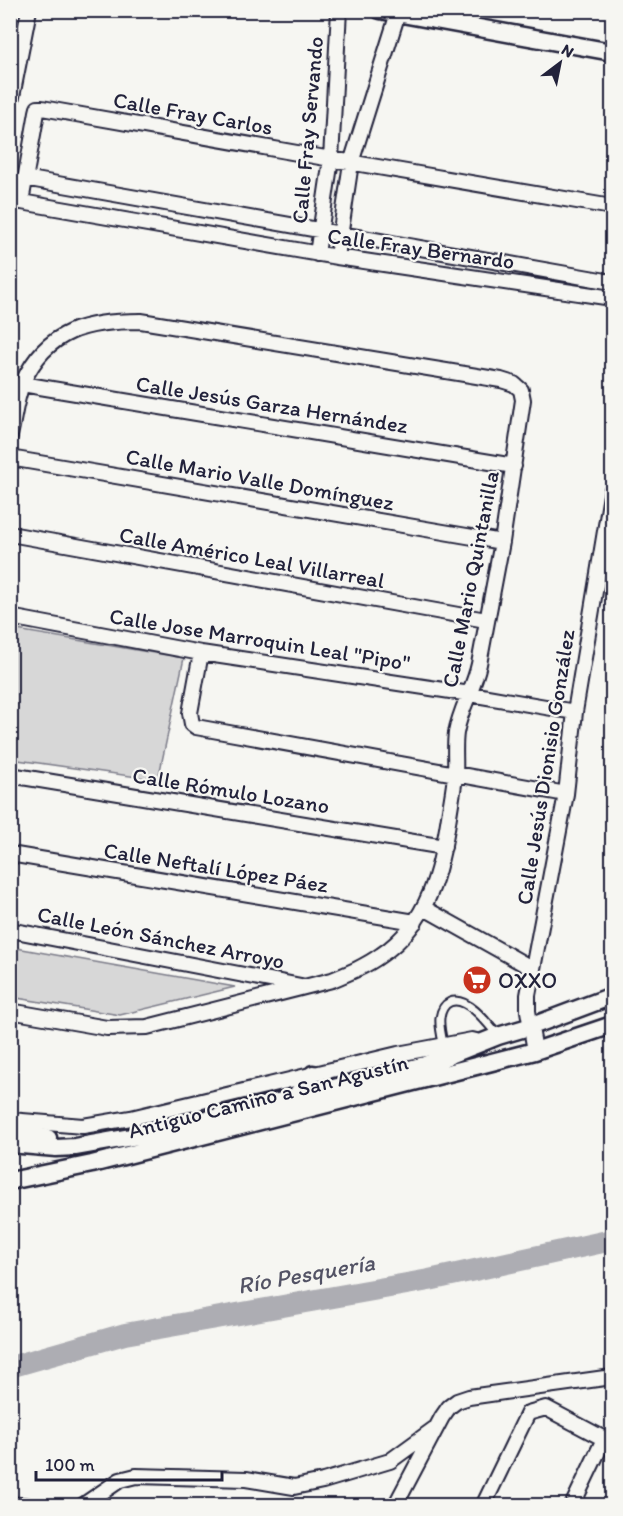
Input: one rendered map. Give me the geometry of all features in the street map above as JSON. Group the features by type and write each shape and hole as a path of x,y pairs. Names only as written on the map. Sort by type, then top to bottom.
{"street":[{"path":"10,107 29,10"},
{"name":"Calle Fray Servando","path":"317,254 331,159 339,10"},
{"path":"380,10 612,52"},
{"name":"Calle Fray Servando","path":"337,257 351,163 398,12"},
{"name":"Calle Fray Carlos","path":"16,201 24,178 37,112 40,108 612,207"},
{"name":"Calle Fray Bernardo","path":"24,178 612,282"},
{"name":"Calle Fray Bernardo","path":"16,201 317,254 612,298"},
{"name":"Calle Mario Quintanilla","path":"10,436 22,384 38,356 69,331 107,321 141,321 501,380 514,384 523,395 502,542 476,679 462,710 456,734 455,774 444,847 437,877 424,908 398,942 382,955 332,980 147,1027 107,1028 10,1011"},
{"name":"Calle Jesús Garza Hernández","path":"22,384 514,466"},
{"name":"Calle Mario Valle Domínguez","path":"10,458 502,542"},
{"name":"Calle Jesús Dionisio González","path":"535,1051 528,1004 566,794 575,712 612,489"},
{"name":"Calle Américo Leal Villarreal","path":"10,534 486,620"},
{"name":"Calle Jose Marroquin Leal \"Pipo\"","path":"10,617 201,653 575,712"},
{"path":"201,653 190,712 192,724 196,726 566,794"},
{"name":"Calle Rómulo Lozano","path":"10,775 444,847"},
{"name":"Calle Neftalí López Páez","path":"10,854 415,921"},
{"path":"424,908 533,969"},
{"name":"Calle León Sánchez Arroyo","path":"10,930 303,987"},
{"name":"Antiguo Camino a San Agustín","path":"10,1144 56,1148 154,1133 425,1065 444,1051 532,1026 612,996"},
{"name":"Antiguo Camino a San Agustín","path":"10,1181 92,1164 535,1051 612,1025"},
{"path":"10,1120 57,1125 105,1122 164,1112 313,1074 444,1051"},
{"path":"295,1097 313,1074"},
{"path":"10,1131 96,1143"},
{"path":"395,1506 434,1429 449,1407 457,1401 469,1397 612,1377"},
{"path":"542,1387 546,1408"},
{"path":"483,1506 528,1413 523,1391"},
{"path":"528,1413 546,1408 608,1441 572,1506"},
{"path":"82,1506 120,1480 136,1476 246,1479 294,1487 323,1481 390,1461 434,1429"},
{"path":"390,1461 410,1475"},
{"path":"10,1504 30,1506"}],"lane":[{"path":"444,1051 440,1019 443,1007 451,1001 462,1002 481,1016 498,1036"}],"shaded area":[{"path":"11,629 184,658 158,780 11,759"},
{"path":"10,947 235,987 120,1015 11,997"}],"waterway":[{"name":"Río Pesquería","path":"10,1367 125,1334 429,1280 612,1240"}],"place":[{"name":"OXXO","path":"477,980"}]}
